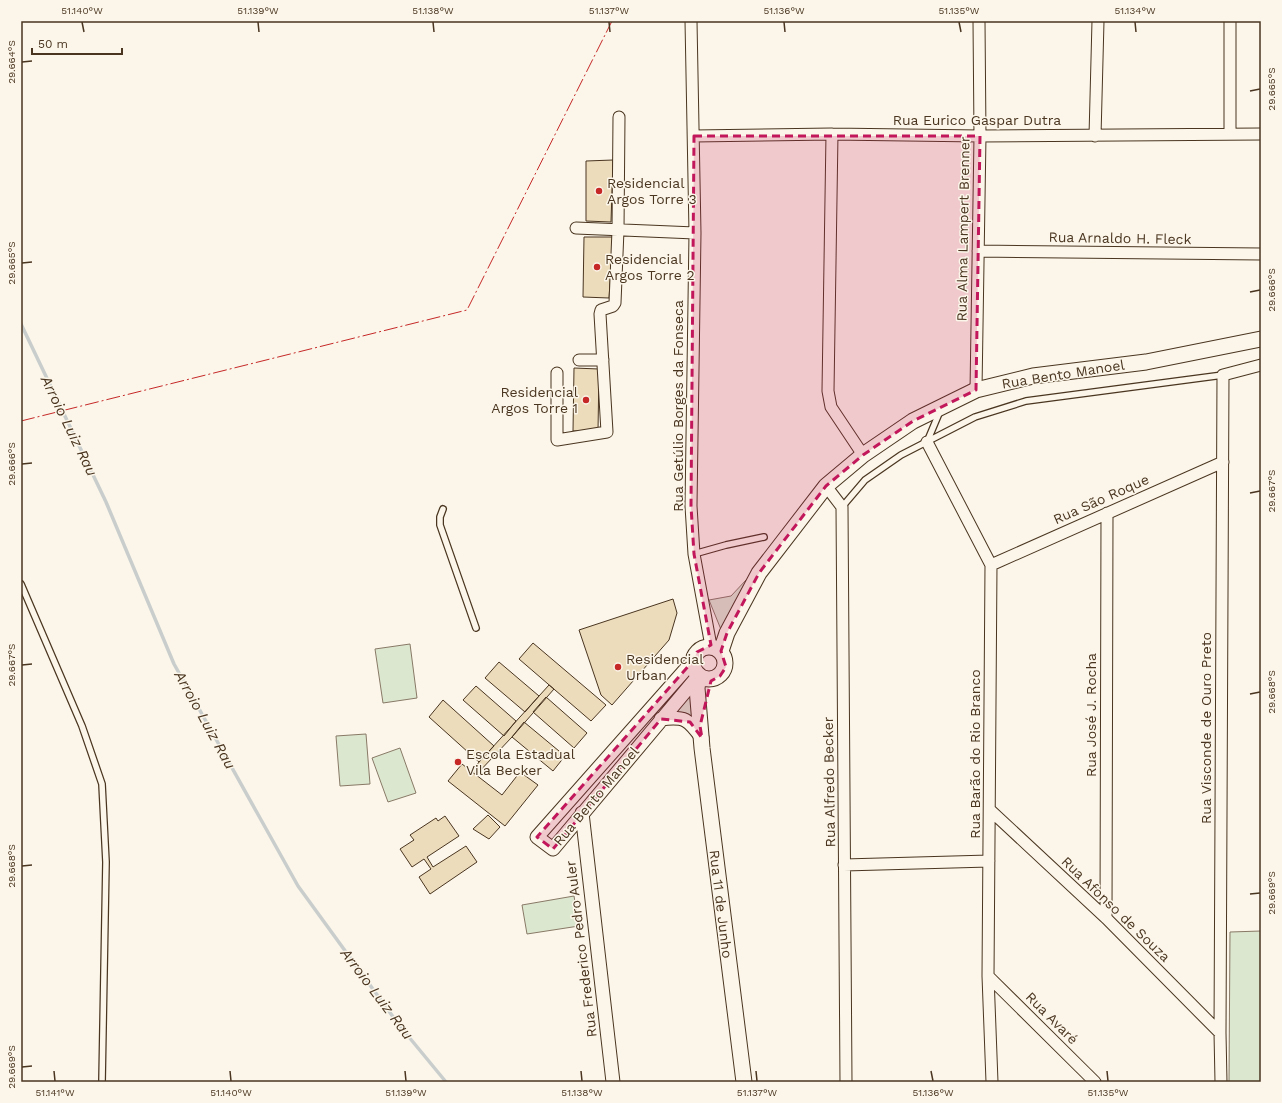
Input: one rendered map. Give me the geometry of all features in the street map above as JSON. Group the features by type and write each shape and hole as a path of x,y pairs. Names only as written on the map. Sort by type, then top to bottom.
{"main road":[{"name":"Rua Bento Manoel","path":"716,649 727,633 759,573 826,486 863,455 913,421 976,390 1033,376 1146,362 1261,339"},
{"path":"701,648 716,649 724,656 726,667 720,676 705,677 693,666 693,661 697,652 701,648"},
{"name":"Rua 11 de Junho","path":"705,677 697,688 701,732 713,842 744,1082"}],"street":[{"name":"Rua Getúlio Borges da Fonseca","path":"691,21 694,136 694,233 690,506 694,554 716,649"},
{"name":"Rua Alma Lampert Brenner","path":"976,390 980,136 979,21"},
{"path":"1095,136 1098,21"},
{"path":"1230,21 1230,133"},
{"path":"556,374 557,440 607,432 601,310 612,306 615,303 618,230 619,117"},
{"name":"Rua Eurico Gaspar Dutra","path":"694,136 832,134 980,136 1095,136 1230,133 1261,134"},
{"path":"832,134 828,391 831,407 863,455"},
{"path":"576,228 694,233"},
{"name":"Rua Arnaldo H. Fleck","path":"978,251 1261,254"},
{"path":"579,360 603,360"},
{"path":"1223,375 1261,365"},
{"name":"Rua Visconde de Ouro Preto","path":"1221,1082 1223,375"},
{"name":"Rua Barão do Rio Branco","path":"927,442 991,565 988,976 992,1082"},
{"name":"Rua São Roque","path":"991,565 1223,462"},
{"path":"826,486 842,507"},
{"name":"Rua Alfredo Becker","path":"842,507 846,1082"},
{"name":"Rua José J. Rocha","path":"1106,918 1107,513"},
{"name":"Rua Bento Manoel","path":"693,661 537,836 553,849 661,719 705,677"},
{"path":"661,719 682,719 690,722 701,732"},
{"name":"Rua Afonso de Souza","path":"990,810 1106,918 1220,1032"},
{"name":"Rua Frederico Pedro Auler","path":"582,813 613,1082"},
{"path":"844,866 989,861"},
{"name":"Rua Avaré","path":"988,976 1095,1082"}],"lane":[{"path":"842,507 865,480 901,454 975,417 1026,401 1223,375"},
{"path":"927,442 941,407"},
{"path":"443,509 440,517 440,525 476,628"},
{"path":"694,554 726,544 764,537"},
{"path":"21,584 82,726 102,784 106,862 102,1082"}],"highlighted area":[{"path":"694,136 980,136 976,390 913,421 863,455 826,486 759,573 727,633 721,651 726,667 720,676 711,681 700,726 702,738 690,722 661,719 553,849 537,837 693,661 697,652 711,645 694,554 691,506"}],"green space":[{"path":"746,580 750,582 722,632 709,600 731,596"},
{"path":"410,644 417,698 383,703 375,649"},
{"path":"694,687 698,728 668,716"},
{"path":"366,734 370,784 340,786 336,736"},
{"path":"400,748 416,793 388,802 372,758"},
{"path":"574,896 579,926 527,934 522,905"},
{"path":"1261,931 1261,1082 1229,1082 1230,932"}],"building":[{"name":"Residencial Argos Torre 3","path":"613,160 611,222 586,221 586,161"},
{"name":"Residencial Argos Torre 2","path":"584,237 613,237 609,298 583,297"},
{"name":"Residencial Argos Torre 1","path":"574,368 599,369 598,431 573,431"},
{"name":"Residencial Urban","path":"673,599 677,613 669,640 612,705 601,695 579,630"},
{"path":"533,643 606,705 591,721 519,659"},
{"path":"499,662 539,696 525,712 485,678"},
{"path":"549,685 554,689 512,737 476,775 471,771"},
{"path":"476,686 516,721 504,736 463,700"},
{"path":"546,697 587,733 574,748 533,712"},
{"path":"443,700 494,746 479,762 429,717"},
{"path":"524,722 565,756 553,771 512,737"},
{"path":"462,764 502,795 520,772 538,785 505,826 448,781"},
{"path":"488,815 500,827 489,839 473,829"},
{"path":"445,816 459,836 427,857 433,867 466,846 477,862 430,894 419,877 431,869 424,859 412,867 400,849 414,840 410,835 436,818 438,821"}],"waterway":[{"name":"Arroio Luiz Rau","path":"21,324 106,502 174,664 298,886 399,1025 446,1082"}],"power":[{"path":"21,421 467,310 612,21"}],"place":[{"name":"Residencial Argos Torre 3","path":"599,191"},
{"name":"Residencial Argos Torre 2","path":"597,267"},
{"name":"Residencial Argos Torre 1","path":"586,400"},
{"name":"Residencial Urban","path":"618,667"},
{"name":"Escola Estadual Vila Becker","path":"458,762"}]}
